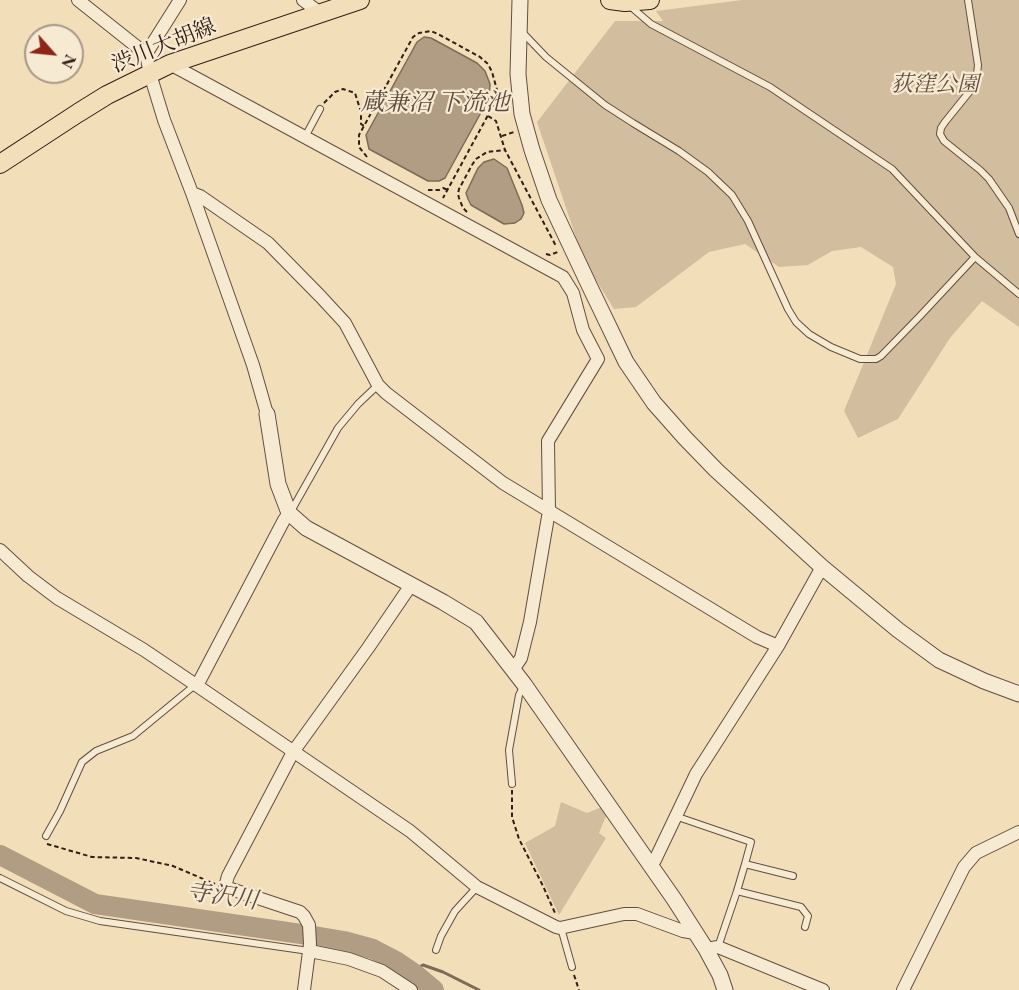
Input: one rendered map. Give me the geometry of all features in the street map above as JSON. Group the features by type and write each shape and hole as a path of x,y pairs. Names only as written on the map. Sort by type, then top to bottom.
{"main road":[{"name":"渋川大胡線","path":"0,164 87,107 170,64 360,0"},
{"path":"618,1 650,0"}],"street":[{"path":"78,0 146,54 165,120 253,365 267,414 279,484 289,513 306,528 476,622 524,684 674,899 695,933 712,948 823,990"},
{"path":"146,54 180,0"},
{"path":"303,0 320,12"},
{"path":"519,0 518,74 522,114 549,201 627,362 654,403 716,470 822,567 898,630 939,660 1019,694"},
{"path":"170,64 563,277 573,293 583,330 598,359 548,441 549,511 530,622 521,658 513,670"},
{"path":"192,193 200,196 268,243 321,297 345,323 378,385 386,393 503,483 757,637 778,646"},
{"path":"573,293 589,285"},
{"path":"196,685 289,513"},
{"path":"0,550 28,576 57,598 144,650 410,831 477,887 560,928 630,914 695,933"},
{"path":"650,865 655,860 696,774 778,646 822,567"},
{"path":"304,990 310,947 308,920 300,912 225,887 228,876 293,752 411,585"},
{"path":"903,990 964,867 976,853 1019,832"},
{"path":"310,947 382,971 411,990"},
{"path":"712,948 725,990"}],"lane":[{"path":"968,0 978,65 977,74 970,91 945,122 940,134 944,141 989,179 1009,208 1019,234"},
{"path":"618,1 651,24 770,87 892,169 975,257 1019,294"},
{"path":"518,28 546,57 605,105 679,151 708,172 732,195 748,221 788,309 808,334 831,347 860,359 876,359 881,356 975,257"},
{"path":"305,137 320,109"},
{"path":"289,513 338,428 378,385"},
{"path":"512,784 509,750 519,694 524,684"},
{"path":"46,836 82,762 96,751 134,736 196,685"},
{"path":"675,816 751,842 737,891 712,948"},
{"path":"745,864 793,876"},
{"path":"0,878 66,911 100,921 310,947"},
{"path":"436,950 455,911 477,887"},
{"path":"737,891 801,907 808,916 806,927"},
{"path":"560,928 572,967"}],"path":[{"path":"366,157 359,147 359,135 413,37 419,33 431,31 480,57 488,64 496,83 497,90 493,106 438,209"},
{"path":"320,109 328,97 335,92 343,89 350,90 357,97 361,124 364,126"},
{"path":"488,116 496,121 505,150 558,251"},
{"path":"501,136 514,132"},
{"path":"469,213 463,208 458,194 472,165 476,159 487,152 505,150"},
{"path":"426,190 443,188 447,190"},
{"path":"547,255 563,250"},
{"path":"512,784 512,817 519,839 543,886 560,928"},
{"path":"46,836 46,843 92,857 136,858 164,864 225,887"},
{"path":"572,967 579,990"}],"green space":[{"name":"荻窪公園","path":"742,0 1019,0 1019,327 982,301 950,338 898,419 858,438 844,411 896,284 893,267 861,247 832,251 808,265 779,267 745,244 709,252 636,307 614,309 584,261 537,122 615,21 663,21 656,11"},
{"path":"561,802 587,813 602,807 607,814 599,833 606,838 559,915 525,843 555,826"}],"water":[{"name":"蔵兼沼 下流池","path":"424,37 431,38 477,63 485,71 490,84 489,98 445,178 439,181 428,181 369,149 366,135 417,42"},
{"path":"494,159 507,168 522,205 524,213 515,223 504,224 471,205 466,193 478,168 484,162"}],"waterway":[{"name":"寺沢川","path":"0,855 95,904 301,934 344,941 373,949 396,961 434,990"},
{"path":"415,974 423,965 479,990"}]}
